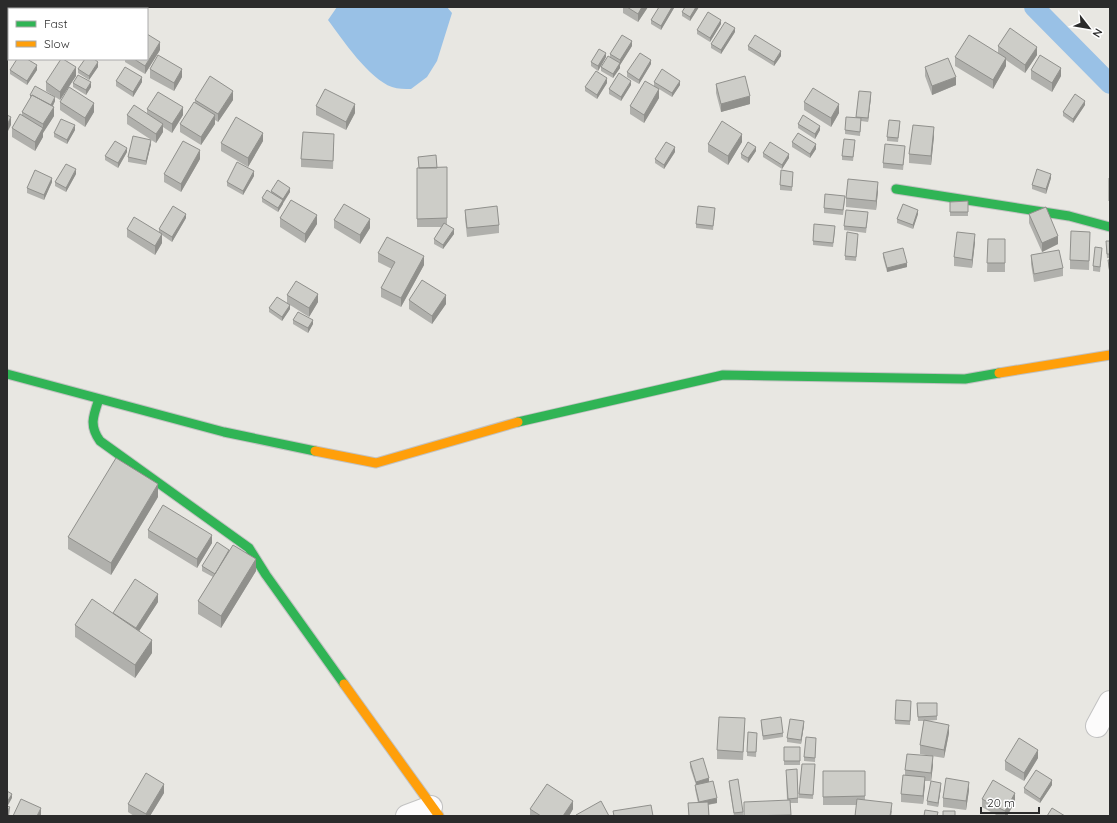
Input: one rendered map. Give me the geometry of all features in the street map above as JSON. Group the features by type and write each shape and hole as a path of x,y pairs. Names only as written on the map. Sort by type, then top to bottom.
{"street":[{"path":"896,189 1069,216 1110,227"},
{"path":"7,374 224,432 376,463 521,421 723,375 965,379 1110,355"},
{"path":"99,399 90,422 92,432 100,441 249,548 266,575 435,812 408,816"},
{"path":"1097,726 1110,702"}],"water":[{"path":"337,7 447,7 452,13 437,61 427,77 411,89 404,89 392,87 383,83 365,67 348,47 328,20"}],"building":[{"path":"627,7 642,7 638,14"},
{"path":"659,7 672,7 661,26 651,20"},
{"path":"685,7 696,7 690,17 682,12"},
{"path":"708,12 721,20 710,38 697,30"},
{"path":"725,22 735,28 721,50 711,44"},
{"path":"1010,28 1037,47 1025,65 998,46"},
{"path":"148,35 160,42 145,66 136,60 148,60"},
{"path":"622,35 632,41 620,60 610,54"},
{"path":"755,35 781,51 774,62 748,46"},
{"path":"969,35 1006,58 993,80 955,57"},
{"path":"599,49 606,53 598,66 591,62"},
{"path":"640,53 651,60 639,80 627,72"},
{"path":"158,55 182,69 174,83 150,69"},
{"path":"1040,55 1061,68 1052,83 1031,70"},
{"path":"608,56 620,63 613,74 601,67"},
{"path":"948,58 956,77 932,86 925,67"},
{"path":"16,60 29,60 37,65 27,81 10,70"},
{"path":"60,60 65,60 76,67 60,92 46,82"},
{"path":"84,60 95,60 98,62 89,76 78,69"},
{"path":"125,67 142,77 133,92 116,81"},
{"path":"662,69 680,81 672,93 654,82"},
{"path":"596,71 607,78 597,95 585,87"},
{"path":"619,73 631,81 621,97 609,89"},
{"path":"78,75 91,82 86,90 73,83"},
{"path":"210,76 233,91 218,114 195,100"},
{"path":"745,76 750,96 721,104 716,84"},
{"path":"645,81 659,89 644,115 630,106"},
{"path":"35,86 55,97 51,105 30,95"},
{"path":"69,87 94,103 85,118 60,102"},
{"path":"813,88 839,104 831,118 804,102"},
{"path":"325,89 355,104 346,122 316,106"},
{"path":"859,91 871,92 868,118 856,117"},
{"path":"158,92 183,107 172,124 147,109"},
{"path":"1075,94 1085,101 1073,119 1063,112"},
{"path":"32,95 54,107 43,124 22,112"},
{"path":"194,102 215,115 201,137 180,124"},
{"path":"134,105 163,124 156,134 127,115"},
{"path":"20,114 43,128 35,142 12,128"},
{"path":"7,115 11,117 7,125"},
{"path":"803,115 820,126 815,134 798,124"},
{"path":"236,117 263,133 248,158 221,143"},
{"path":"846,117 861,118 860,132 845,130"},
{"path":"61,119 75,125 67,140 54,133"},
{"path":"889,120 900,121 898,138 887,137"},
{"path":"722,121 742,134 728,156 708,144"},
{"path":"913,125 934,127 931,156 909,154"},
{"path":"303,132 334,134 333,161 301,159"},
{"path":"798,133 816,144 810,154 792,142"},
{"path":"133,136 151,140 146,161 128,157"},
{"path":"844,139 855,140 853,157 842,156"},
{"path":"115,141 127,148 118,163 105,156"},
{"path":"183,141 200,150 181,184 164,174"},
{"path":"666,142 675,147 664,165 655,159"},
{"path":"748,142 756,147 748,158 741,154"},
{"path":"770,142 789,154 782,165 763,153"},
{"path":"885,144 905,146 903,165 883,163"},
{"path":"436,155 437,168 419,168 418,157"},
{"path":"237,162 254,171 243,191 227,182"},
{"path":"66,164 76,169 66,188 55,182"},
{"path":"447,167 447,218 417,219 417,168"},
{"path":"1037,169 1051,174 1046,189 1032,185"},
{"path":"35,170 52,178 44,195 27,188"},
{"path":"781,170 793,172 792,187 780,185"},
{"path":"1110,178 1110,201 1109,201"},
{"path":"848,179 878,182 876,201 846,198"},
{"path":"278,180 290,188 283,199 271,191"},
{"path":"267,190 283,200 278,208 262,198"},
{"path":"825,194 845,196 843,210 824,208"},
{"path":"291,200 317,215 305,234 280,218"},
{"path":"968,201 968,212 950,212 950,202"},
{"path":"344,204 370,219 360,235 334,220"},
{"path":"903,204 918,210 913,225 897,219"},
{"path":"173,206 186,214 172,237 159,229"},
{"path":"497,206 499,225 467,228 465,210"},
{"path":"698,206 715,208 713,226 696,224"},
{"path":"1046,207 1058,236 1042,243 1029,214"},
{"path":"846,210 868,212 866,228 844,226"},
{"path":"134,217 162,234 155,246 127,229"},
{"path":"444,223 454,229 443,245 434,239"},
{"path":"814,224 835,226 833,243 813,241"},
{"path":"1071,231 1090,232 1089,261 1070,260"},
{"path":"847,232 858,234 856,257 845,256"},
{"path":"957,232 975,234 972,260 954,257"},
{"path":"387,237 424,256 401,298 381,288 395,262 378,253"},
{"path":"988,239 1005,239 1005,263 987,263"},
{"path":"1106,241 1110,241 1110,254 1107,254"},
{"path":"1095,247 1102,248 1100,267 1093,266"},
{"path":"903,248 907,263 887,268 883,253"},
{"path":"1059,250 1063,268 1034,274 1031,255"},
{"path":"1108,260 1110,260 1110,273"},
{"path":"422,280 446,295 432,316 409,300"},
{"path":"296,281 318,294 309,308 287,295"},
{"path":"277,297 290,305 282,317 269,308"},
{"path":"298,312 313,320 308,328 293,320"},
{"path":"116,458 158,484 111,563 68,537"},
{"path":"163,505 212,535 197,559 148,530"},
{"path":"217,542 229,550 215,574 202,566"},
{"path":"233,545 256,559 221,616 198,601"},
{"path":"135,579 158,594 136,628 113,613"},
{"path":"92,599 152,640 135,665 75,625"},
{"path":"896,700 911,701 910,721 895,720"},
{"path":"917,703 937,703 937,716 918,717"},
{"path":"719,717 745,718 743,752 717,750"},
{"path":"781,717 783,733 763,736 761,720"},
{"path":"790,719 804,721 801,740 787,738"},
{"path":"924,720 949,725 944,750 920,745"},
{"path":"748,732 757,733 756,752 747,752"},
{"path":"806,737 816,738 815,758 804,757"},
{"path":"1019,738 1038,750 1024,773 1005,761"},
{"path":"784,747 800,747 800,761 784,761"},
{"path":"907,754 933,756 931,773 905,770"},
{"path":"703,758 709,778 696,782 690,762"},
{"path":"802,764 815,764 813,795 799,794"},
{"path":"797,769 798,798 788,799 786,770"},
{"path":"1036,770 1052,780 1040,799 1024,788"},
{"path":"823,771 865,771 865,796 823,797"},
{"path":"146,773 164,784 146,814 128,804"},
{"path":"903,775 925,777 923,796 901,794"},
{"path":"946,778 969,782 966,801 943,798"},
{"path":"738,779 743,812 734,813 729,781"},
{"path":"993,780 1015,793 1005,811 982,799"},
{"path":"713,781 717,798 699,802 695,785"},
{"path":"931,781 941,783 938,803 927,801"},
{"path":"547,784 573,801 563,816 541,816 530,809"},
{"path":"7,791 12,794 7,802"},
{"path":"21,799 41,808 37,816 13,816"},
{"path":"857,799 892,803 890,816 855,816"},
{"path":"790,800 791,815 744,816 744,802"},
{"path":"601,801 609,816 576,815"},
{"path":"708,802 709,816 689,816 688,803"},
{"path":"651,805 653,816 614,816 613,811"},
{"path":"1052,808 1065,816 1047,816"},
{"path":"925,810 938,812 937,816 924,816"},
{"path":"943,811 955,811 955,816 943,816"}],"waterway":[{"path":"1034,7 1110,84"}],"traffic: fast":[{"path":"896,189 1069,216 1110,227"},
{"path":"518,422 723,375 965,379 999,373"},
{"path":"7,374 224,432 315,451"},
{"path":"99,399 95,411 93,426 100,441 249,548 266,575 344,684"}],"traffic: slow":[{"path":"999,373 1110,355"},
{"path":"315,451 376,463 518,422"},
{"path":"344,684 439,816"}]}
